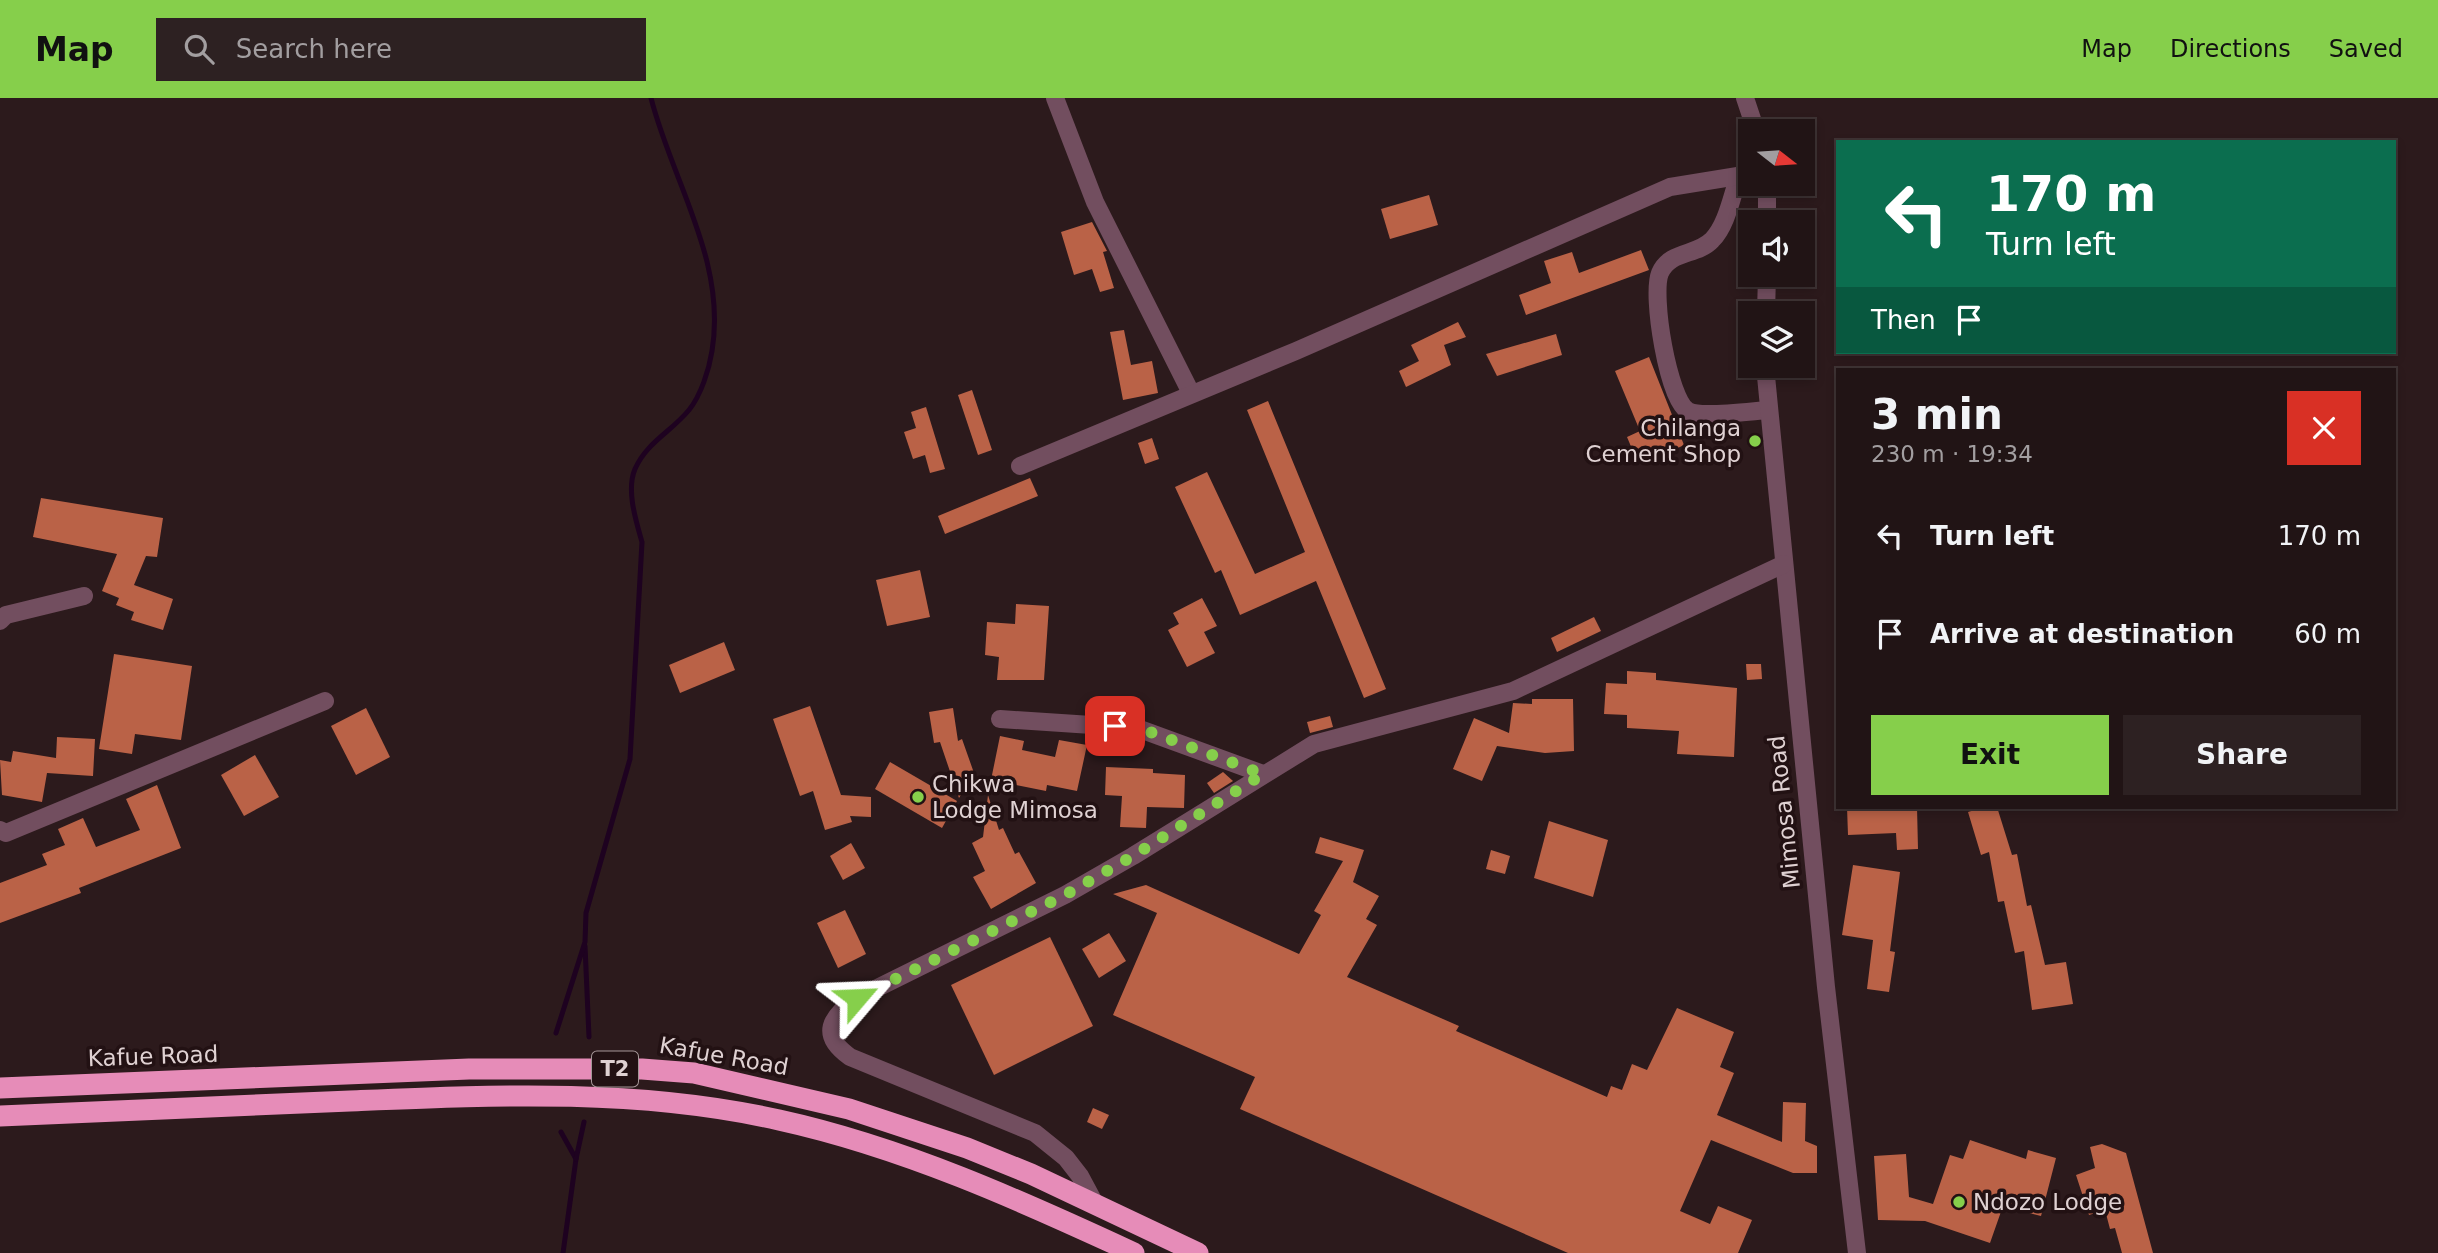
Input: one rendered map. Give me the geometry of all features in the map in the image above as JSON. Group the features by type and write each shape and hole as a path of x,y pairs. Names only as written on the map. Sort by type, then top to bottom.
{"highway":[{"name":"Kafue Road","path":"0,1088 469,1069 642,1069 694,1073 797,1095 900,1124 1031,1174 1198,1253"},
{"name":"T2","path":"0,1116 467,1096 643,1098 781,1120 880,1148 1002,1194 1134,1253"}],"street":[{"path":"1055,98 1095,202 1191,393"},
{"path":"1745,98 1752,119"},
{"path":"1020,466 1296,351 1670,187 1738,176"},
{"path":"1738,188 1716,235 1705,245 1675,256 1664,266 1656,300 1672,376 1688,411 1696,414 1768,410"},
{"name":"Mimosa Road","path":"1766,378 1826,987 1857,1253"},
{"path":"1095,1204 1080,1176 1066,1158 1035,1133 841,1051 831,1035 835,1017 857,998 1065,895 1314,744 1513,691 1784,564"},
{"path":"0,621 6,615 84,596"},
{"path":"0,830 6,833 325,701"},
{"path":"1000,719 1137,727 1263,774"}],"building":[{"path":"1429,195 1438,225 1390,239 1381,209"},
{"path":"1092,222 1107,251 1103,252 1114,288 1100,292 1092,269 1074,275 1061,232"},
{"path":"1641,250 1649,270 1526,315 1519,295 1551,283 1544,261 1572,252 1579,273"},
{"path":"1458,322 1466,337 1444,345 1451,365 1406,387 1399,371 1419,361 1411,345"},
{"path":"1124,330 1131,365 1152,361 1158,393 1123,400 1110,332"},
{"path":"1556,334 1562,355 1497,376 1486,354"},
{"path":"1649,357 1684,445 1657,458 1653,448 1635,456 1627,437 1640,431 1615,371"},
{"path":"972,390 992,450 978,455 958,395"},
{"path":"1268,401 1386,689 1364,698 1316,581 1240,615 1221,570 1215,573 1175,487 1207,472 1255,574 1305,552 1247,410"},
{"path":"926,407 945,469 930,473 925,455 913,459 904,432 916,428 911,412"},
{"path":"1152,438 1159,459 1145,464 1138,443"},
{"path":"1030,478 1038,496 945,534 938,516"},
{"path":"41,498 163,518 157,557 146,556 134,585 173,599 163,630 131,620 134,612 116,605 119,598 102,591 117,554 33,537"},
{"path":"920,570 930,617 887,626 876,580"},
{"path":"1202,598 1217,626 1204,632 1215,653 1187,667 1168,630 1179,624 1173,613"},
{"path":"1016,604 1049,606 1044,680 997,680 999,657 985,655 987,622 1015,624"},
{"path":"1594,617 1601,631 1557,652 1551,638"},
{"path":"724,642 735,670 680,693 669,665"},
{"path":"114,654 192,666 181,740 135,734 132,754 99,749"},
{"path":"1746,664 1761,664 1762,679 1747,680"},
{"path":"1627,671 1656,673 1656,680 1737,688 1734,757 1677,754 1679,731 1627,728 1627,715 1604,714 1606,683 1627,684"},
{"path":"1532,699 1573,699 1574,751 1545,753 1497,746 1482,781 1453,769 1474,718 1509,733 1513,703 1532,704"},
{"path":"810,706 841,795 871,797 871,817 850,816 852,822 825,830 813,791 800,796 773,719"},
{"path":"366,708 390,757 356,775 331,726"},
{"path":"953,708 958,741 962,739 974,773 959,798 940,742 934,743 929,712"},
{"path":"1330,716 1333,727 1310,733 1307,722"},
{"path":"1000,736 1024,741 1022,750 1055,757 1059,740 1087,745 1077,791 1047,785 1046,791 991,780"},
{"path":"57,737 95,739 93,776 47,773 42,802 2,795 0,760 11,762 13,751 56,758"},
{"path":"255,755 279,797 244,816 221,775"},
{"path":"890,762 957,801 942,828 875,789"},
{"path":"1106,767 1153,769 1153,773 1185,775 1184,808 1147,807 1146,828 1120,827 1122,796 1105,795"},
{"path":"1223,772 1233,781 1214,793 1207,783"},
{"path":"157,785 181,848 79,888 81,893 0,923 0,883 47,865 42,854 65,845 58,829 83,818 96,847 140,830 126,799"},
{"path":"988,795 999,830 1003,828 1015,854 1019,852 1036,883 991,909 973,877 985,871 972,843 983,837"},
{"path":"1847,809 1917,809 1918,849 1897,850 1896,833 1848,835"},
{"path":"1998,809 2012,855 2017,854 2027,906 2031,905 2045,965 2066,962 2073,1004 2032,1010 2024,951 2015,953 2004,901 1998,902 1989,852 1981,855 1968,812"},
{"path":"1549,821 1608,840 1593,897 1534,878"},
{"path":"1320,837 1364,850 1353,882 1379,896 1366,919 1377,925 1347,977 1459,1026 1456,1031 1607,1097 1611,1086 1622,1090 1632,1064 1647,1070 1677,1008 1734,1032 1720,1067 1734,1073 1717,1115 1782,1142 1783,1102 1806,1103 1805,1141 1817,1146 1817,1173 1793,1173 1711,1140 1680,1211 1710,1224 1718,1206 1752,1220 1738,1253 1568,1253 1240,1109 1255,1077 1113,1015 1157,913 1113,894 1146,885 1299,954 1321,915 1314,911 1343,861 1315,853"},
{"path":"851,843 865,868 843,880 830,856"},
{"path":"1491,850 1510,856 1505,874 1486,869"},
{"path":"1853,865 1900,872 1890,951 1895,952 1889,992 1867,989 1873,940 1842,935"},
{"path":"845,910 866,954 838,968 817,923"},
{"path":"1109,933 1126,961 1099,978 1082,949"},
{"path":"1050,937 1093,1026 994,1075 951,985"},
{"path":"1093,1108 1109,1115 1102,1129 1087,1122"},
{"path":"1970,1140 2026,1159 2028,1150 2056,1158 2041,1216 2003,1206 1990,1243 1925,1221 1878,1220 1874,1156 1906,1154 1909,1197 1933,1204 1950,1155 1963,1159"},
{"path":"2102,1144 2126,1153 2153,1253 2122,1253 2115,1228 2110,1229 2105,1210 2089,1215 2076,1175 2095,1168 2090,1147"}],"waterway":[{"path":"556,1033 585,942 586,913 630,759 642,542 633,506 632,477 646,451 682,418 693,404 704,382 712,351 715,318 705,253 651,98"},
{"path":"585,946 589,1037"},
{"path":"576,1159 584,1122"},
{"path":"561,1132 576,1159 563,1253"}],"place":[{"name":"Chilanga Cement Shop","path":"1755,441"},
{"name":"Chikwa Lodge Mimosa","path":"918,797"},
{"name":"Ndozo Lodge","path":"1959,1202"}],"route":[{"path":"857,998 1065,895 1133,856 1263,774 1137,727 1115,726"}]}
